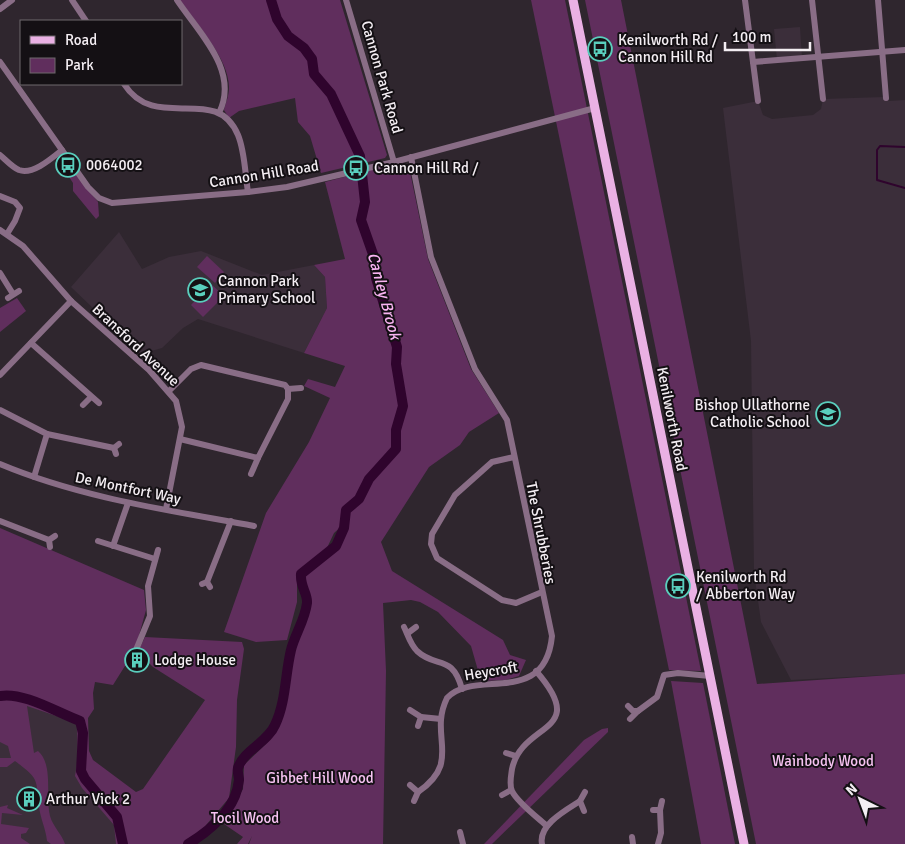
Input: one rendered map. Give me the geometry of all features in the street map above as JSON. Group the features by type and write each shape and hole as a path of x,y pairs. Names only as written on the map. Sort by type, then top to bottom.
{"main road":[{"name":"Kenilworth Road","path":"573,0 744,844"}],"street":[{"path":"0,9 12,0"},
{"path":"176,0 224,73 226,96 219,113"},
{"name":"Cannon Park Road","path":"346,0 394,162"},
{"path":"744,0 758,101"},
{"path":"812,0 823,99"},
{"path":"878,0 886,98"},
{"path":"72,1 85,20"},
{"path":"752,62 905,50"},
{"name":"Cannon Hill Road","path":"0,62 93,193 103,200 112,203 248,192 287,186 394,162 595,108"},
{"path":"125,85 135,96 154,107 171,110 201,108 219,113 232,125 239,138 248,192"},
{"path":"0,154 18,170 26,171 39,166 62,150"},
{"name":"The Shrubberies","path":"411,157 431,257 475,368 506,420 514,457 542,592 516,603 502,600 438,558 431,544 432,534 455,495 492,462 514,457"},
{"path":"0,196 15,202 20,208 7,234"},
{"name":"Bransford Avenue","path":"0,230 26,249 71,301 169,390 176,401 180,414 180,439 166,509"},
{"path":"0,273 14,295"},
{"path":"0,375 71,301"},
{"path":"31,343 99,403"},
{"path":"169,390 191,369 201,365 284,384 288,389 288,399 251,474"},
{"path":"288,389 293,387 301,388"},
{"path":"83,406 91,397"},
{"path":"0,410 47,434 116,449"},
{"path":"34,477 47,434"},
{"path":"180,439 258,458"},
{"name":"De Montfort Way","path":"0,464 34,477 128,503 254,526"},
{"path":"114,546 128,503"},
{"path":"0,521 51,541"},
{"path":"206,584 230,521"},
{"path":"96,540 155,559"},
{"path":"128,664 148,630 151,609 148,586 158,550"},
{"name":"Heycroft","path":"414,801 418,792 434,780 442,764 441,719 447,698 462,689 518,681 536,671 549,654 552,636 542,592"},
{"path":"416,627 406,630 418,652 448,664 454,670 462,689"},
{"path":"536,671 554,693 557,712 549,726 523,746 516,756 510,780 511,790 517,799 547,826"},
{"path":"630,719 657,697 664,675 678,672 710,676"},
{"path":"628,706 633,711 638,711"},
{"path":"410,710 421,717 441,719"},
{"path":"418,726 421,717"},
{"path":"506,753 516,756"},
{"path":"410,785 418,792"},
{"path":"502,795 511,790"},
{"path":"542,844 541,836 547,826 580,801 585,792"},
{"path":"580,801 584,810"},
{"path":"658,844 661,833 660,810 662,801"},
{"path":"652,810 660,810"},
{"path":"460,832 463,844"}],"shaded area":[{"path":"800,27 802,58 777,60 774,29"},
{"name":"Bishop Ullathorne Catholic School","path":"884,97 889,101 905,100 905,674 791,680 761,622 754,572 751,341 723,108 758,101 763,115 772,119 813,115 821,109 823,99"},
{"name":"Cannon Park Primary School","path":"119,232 142,269 169,257 201,251 262,275 314,265 325,277 327,308 304,353 198,319 183,328 162,348 141,354 71,287"},
{"path":"0,565 78,722 79,755 116,825 120,844 0,844"}],"green space":[{"path":"180,0 340,0 387,155 385,158 321,173 310,136 298,122 295,98 239,111 229,118 224,110 229,87 224,65 218,53"},
{"path":"531,0 565,0 701,671 669,670"},
{"name":"Wainbody Wood","path":"585,0 621,0 757,684 905,674 905,844 756,844"},
{"path":"58,160 65,160 98,202 99,216 96,219 73,191 73,183"},
{"path":"401,162 409,167 428,259 471,369 499,413 469,432 460,445 429,467 381,542 392,571 503,640 510,655 526,660 519,676 505,680 481,681 471,646 438,612 420,602 411,600 383,603 386,671 383,844 249,844 252,836 248,844 237,844 243,837 224,824 243,789 244,765 268,742 278,726 294,648 304,627 310,600 302,584 303,574 331,554 342,540 344,532 344,524 334,533 326,550 297,573 297,602 287,640 256,642 224,632 266,513 309,442 330,398 304,386 308,379 335,387 345,366 304,353 327,308 325,277 314,265 345,259 325,182"},
{"path":"207,256 224,272 215,283 197,267"},
{"path":"211,284 224,296 203,317 191,305"},
{"path":"17,298 26,311 0,332 0,308"},
{"path":"0,528 144,590 146,610 135,650 113,685 95,682 93,693 94,709 88,718 89,751 93,760 136,792 143,789 205,700 153,667 138,652 145,637 242,642 244,649 237,700 236,747 229,798 190,844 116,844 114,825 82,788 75,776 78,758 77,723 27,706 34,753 38,751 43,757 48,773 50,816 65,844 51,844 47,841 36,784 32,776 15,761 7,767 0,767 0,758 11,758 8,746 0,742"},
{"path":"671,681 703,683 735,844 701,844"},
{"path":"608,728 608,732 492,844 484,844 584,740 602,729"},
{"path":"8,805 7,808 23,815 2,813 1,824 29,828 26,833 21,834 21,838 30,844 0,844 0,807"}],"waterway":[{"name":"Canley Brook","path":"188,844 205,832 228,809 237,791 238,769 241,762 272,731 275,725 283,698 291,650 307,603 301,574 336,546 344,528 346,510 359,499 369,479 396,449 396,430 403,406 396,364 397,347 376,278 374,257 361,220 365,202 360,156 331,94 314,74 312,59 304,48 288,36 277,19 271,0"},
{"path":"905,147 880,146 877,150 877,180 905,188"},
{"path":"0,696 19,697 30,700 80,721 83,733 81,771 85,779 117,817 123,844"}],"place":[{"name":"Kenilworth Rd / Cannon Hill Rd","path":"600,49"},
{"name":"0064002","path":"68,165"},
{"name":"Cannon Hill Rd /","path":"356,168"},
{"name":"Cannon Park Primary School","path":"200,290"},
{"name":"Bishop Ullathorne Catholic School","path":"828,414"},
{"name":"Kenilworth Rd / Abberton Way","path":"678,586"},
{"name":"Lodge House","path":"137,660"},
{"name":"Arthur Vick 2","path":"29,799"}],"park label":[{"name":"Gibbet Hill Wood","path":"320,778"},
{"name":"Tocil Wood","path":"245,818"}]}
